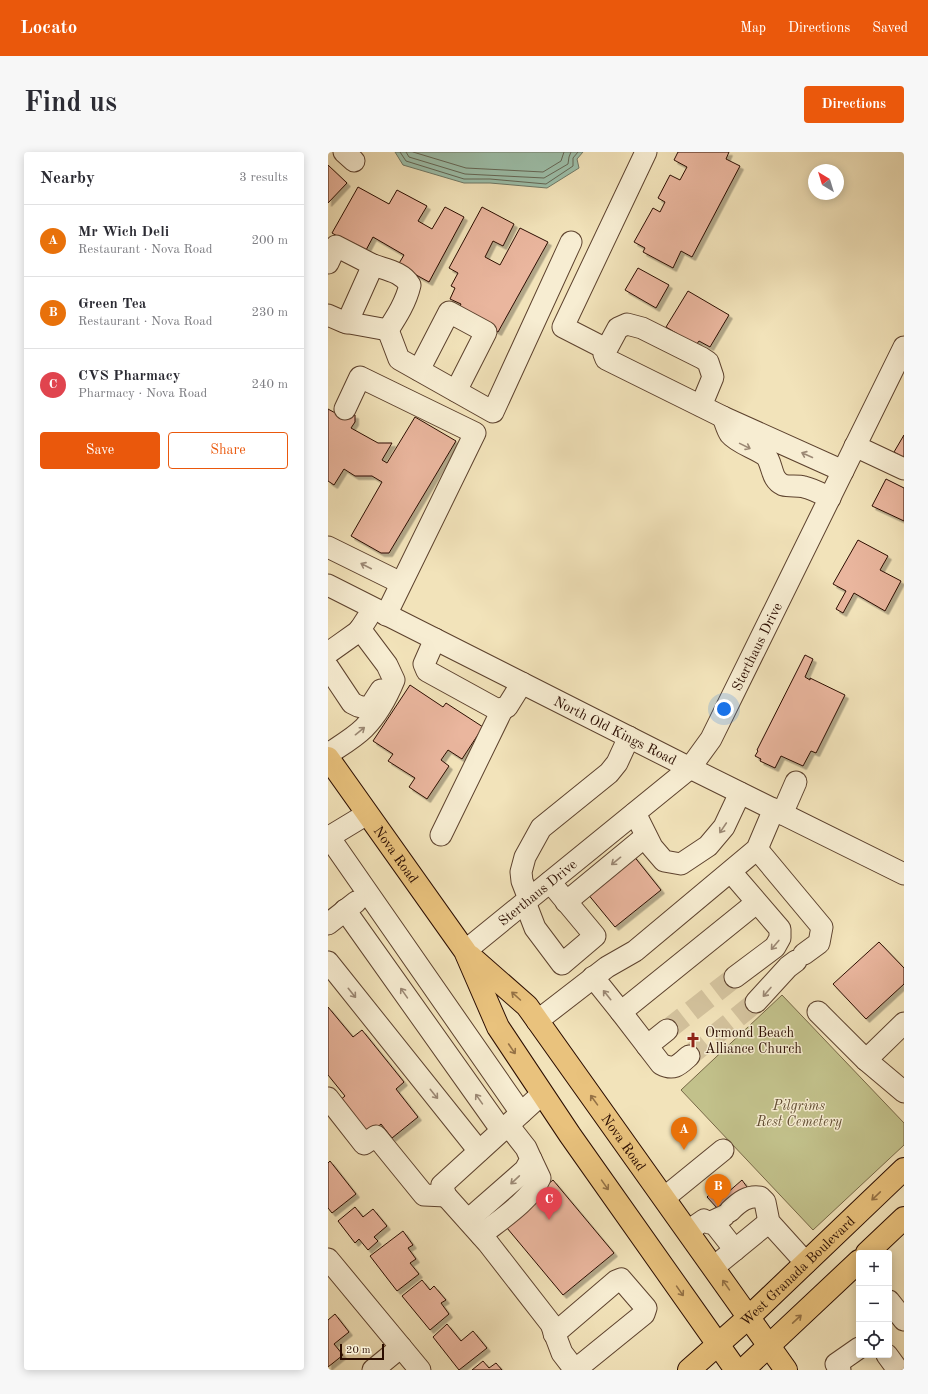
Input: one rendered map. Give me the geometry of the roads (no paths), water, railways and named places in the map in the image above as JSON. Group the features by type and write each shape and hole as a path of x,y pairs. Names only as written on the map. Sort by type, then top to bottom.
{"main road":[{"name":"Nova Road","path":"328,758 465,951 498,1027 542,1094 736,1370"},
{"name":"Nova Road","path":"465,951 527,1006 786,1370"},
{"name":"West Granada Boulevard","path":"689,1370 749,1317 904,1169"},
{"path":"871,1250 904,1218"},
{"path":"743,1370 856,1265"}],"street":[{"path":"606,349 563,327 646,152"},
{"path":"388,330 399,359 493,412 571,242"},
{"path":"328,264 336,246 373,265 401,275 407,280 410,285 407,295 399,313 388,330"},
{"path":"347,323 373,265"},
{"path":"419,370 449,312 486,332 456,391"},
{"path":"328,315 347,323 388,330"},
{"path":"701,406 713,377 708,362 642,328 627,324 618,328 604,354 606,359 723,417 769,447 843,471"},
{"name":"Sterthaus Drive","path":"465,951 690,768 711,739 904,347"},
{"path":"328,653 357,632 368,618 379,611 401,583 475,433 360,377 345,409"},
{"path":"855,446 904,469"},
{"path":"769,447 768,459 772,474 776,480 782,484 804,487 830,498"},
{"path":"328,547 401,583"},
{"name":"North Old Kings Road","path":"328,585 690,768 904,874"},
{"path":"328,668 352,702 358,706 366,708 372,704 384,685 384,679 357,632"},
{"path":"328,754 363,729 371,721 389,692 394,680 387,665 357,632"},
{"path":"435,639 424,664 427,671 498,710 507,707 522,683"},
{"path":"441,835 503,708"},
{"path":"550,882 595,936 562,964 535,928 522,881 521,872 525,857 541,828 609,773 617,763 629,737"},
{"path":"537,1021 607,966 635,951 757,849 796,782"},
{"path":"635,813 652,847 664,861 681,864 708,846 724,827 740,793"},
{"path":"367,814 328,837 368,893 526,1148 531,1159 525,1170 475,1228"},
{"path":"566,902 646,836"},
{"path":"756,1002 788,967 819,943 822,927 757,849"},
{"path":"731,872 756,903 780,929 780,938 775,947 735,977"},
{"path":"328,924 368,893"},
{"path":"621,1012 756,903"},
{"path":"345,910 510,1123"},
{"path":"328,962 480,1151"},
{"path":"593,977 661,1064 668,1068 677,1066 689,1056"},
{"path":"818,1012 866,1060 904,1092"},
{"path":"866,1060 904,1023"},
{"path":"647,1046 667,1030"},
{"path":"542,1094 442,1185 446,1196 475,1228 551,1324 554,1334 562,1353 575,1370 644,1314 646,1308 621,1279 616,1281 554,1334"},
{"path":"328,1098 364,1144 376,1136 424,1195 446,1196"},
{"path":"664,1198 723,1150"},
{"path":"688,1231 704,1220 710,1223 722,1216 738,1203 752,1196 760,1197 766,1202 769,1222 806,1263"},
{"path":"722,1216 735,1250"},
{"path":"714,1268 769,1222"},
{"path":"328,1259 420,1370"},
{"path":"892,1305 904,1320"},
{"path":"373,1370 401,1347"},
{"path":"840,1370 836,1364 856,1350"},
{"path":"889,1358 898,1370"}],"water":[{"path":"395,152 583,152 577,159 579,168 547,188 490,183 464,183 403,165"}],"tunnel":[{"path":"667,1030 735,977"},
{"path":"689,1056 756,1002"}],"place":[{"name":"Ormond Beach Alliance Church","path":"693,1040"},
{"name":"Mr Wich Deli","path":"684,1150"},
{"name":"Green Tea","path":"718,1207"},
{"name":"CVS Pharmacy","path":"549,1220"}],"park label":[{"name":"Pilgrims Rest Cemetery","path":"799,1114"}]}
